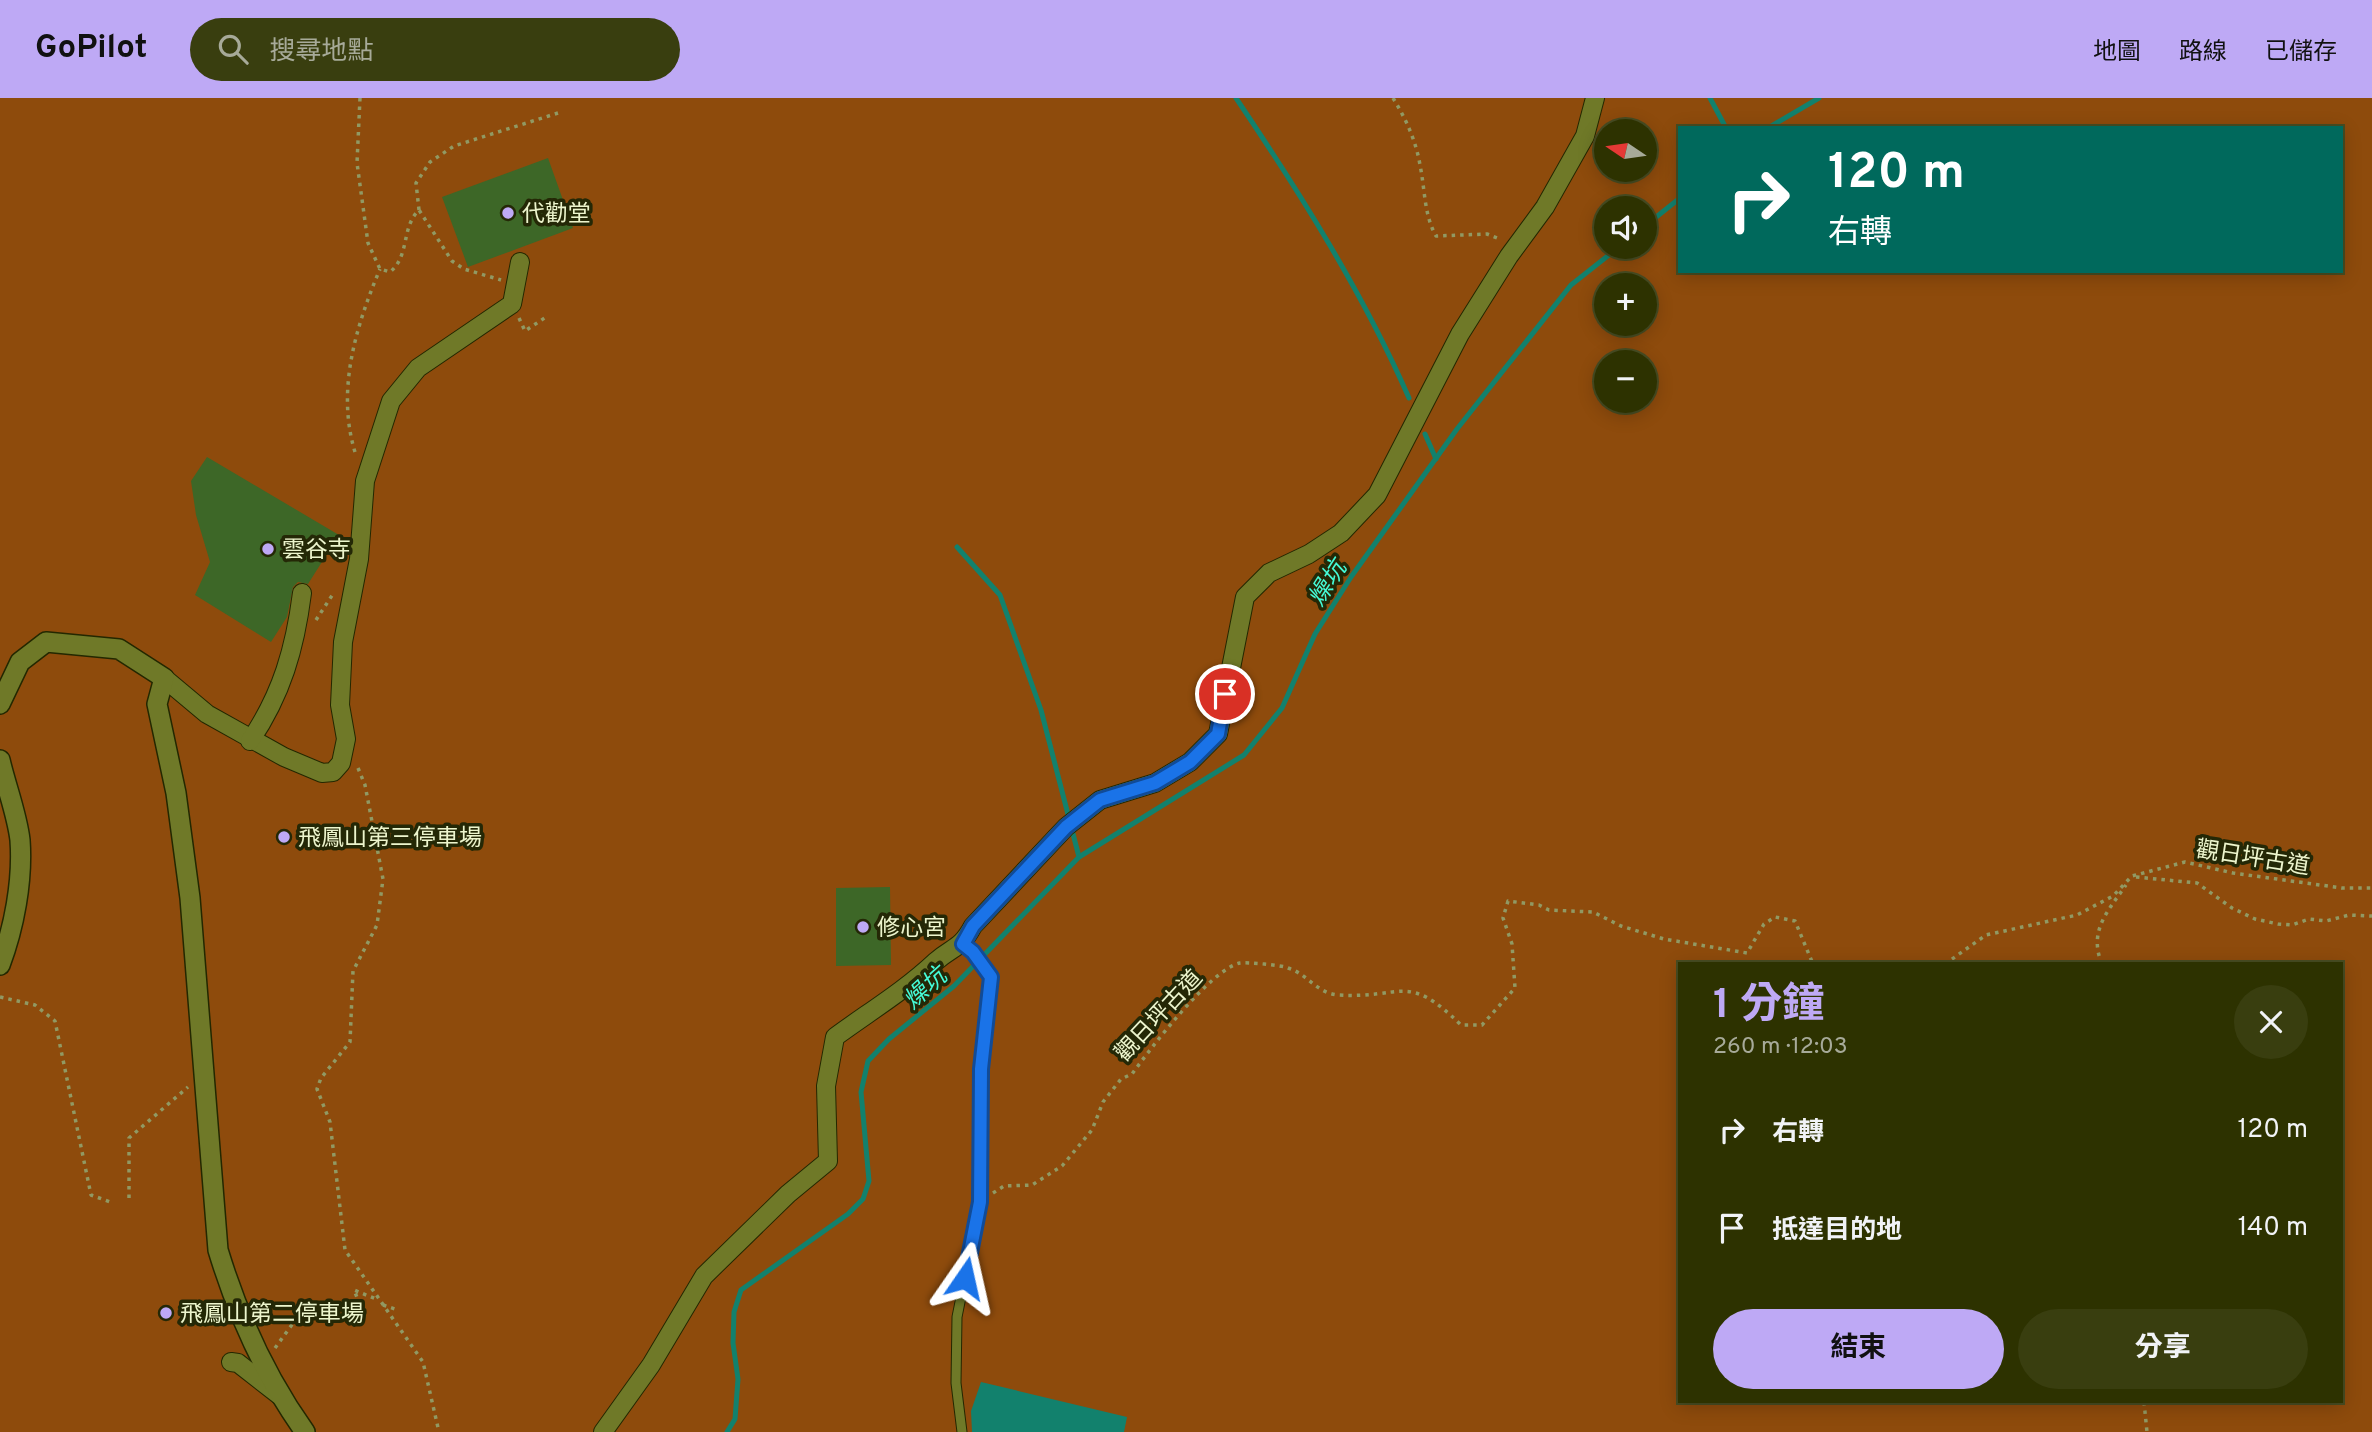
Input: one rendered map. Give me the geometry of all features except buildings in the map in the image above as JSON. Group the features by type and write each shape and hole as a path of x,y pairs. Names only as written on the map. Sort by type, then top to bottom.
{"street":[{"path":"603,1432 651,1365 704,1276 788,1194 828,1161 826,1087 835,1037 900,994 937,960 968,948 973,926 1066,827 1100,800 1155,783 1190,762 1218,734 1245,597 1269,573 1308,554 1341,533 1377,495 1460,334 1545,207 1585,136 1595,98"},
{"path":"0,704 20,662 46,642 119,649 164,678 207,714 250,741 321,773 332,772 341,763 346,739 340,705 343,642 365,519 365,481 391,401 418,368 513,300 520,262"},
{"path":"250,741 281,689 293,653 302,593"},
{"path":"164,678 157,704 176,793 190,898 218,1250 232,1296 262,1365 305,1432"},
{"path":"0,760 20,840 17,891 9,942 0,965"},
{"path":"231,1363 238,1363 284,1400"}],"lane":[{"path":"962,1432 956,1383 957,1317 980,1202 981,1069 991,977 968,948"}],"path":[{"path":"359,98 356,163 368,243 380,269 353,342 348,403 350,435 365,481"},
{"path":"1393,98 1408,121 1420,162 1430,225 1436,236 1487,234 1518,246"},
{"path":"546,317 526,331 501,279 464,269 452,261 419,210 416,183 430,162 454,146 558,113"},
{"path":"380,269 390,272 397,266 402,257 410,224 419,210"},
{"path":"315,622 337,587"},
{"path":"346,739 365,785 383,879 377,925 353,971 350,1042 321,1078 317,1089 330,1122 345,1250 423,1362 439,1432"},
{"name":"觀日坪古道","path":"1948,962 1986,935 2077,915 2113,897 2132,876 2185,862 2233,873 2342,888 2372,888"},
{"path":"2101,962 2097,954 2097,928 2132,876 2197,883 2232,908 2255,919 2278,924 2291,925 2309,919 2326,921 2349,915 2372,916"},
{"name":"觀日坪古道","path":"980,1202 1004,1186 1032,1185 1062,1166 1092,1130 1103,1102 1121,1079 1132,1074 1181,1012 1222,973 1240,963 1288,968 1327,994 1368,995 1408,989 1435,1000 1461,1025 1482,1025 1515,988 1512,944 1503,918 1508,901 1539,905 1549,910 1593,912 1621,926 1664,939 1746,953 1764,923 1776,917 1795,921 1812,962"},
{"path":"0,997 35,1004 55,1021 91,1195 113,1203"},
{"path":"129,1198 129,1138 205,1072"},
{"path":"262,1365 307,1304 363,1312 354,1290 395,1309"},
{"path":"2144,1403 2147,1432"}],"shaded area":[{"path":"0,98 2372,98 2372,1432 0,1432"}],"water":[{"path":"981,1382 1127,1417 1124,1432 972,1432 971,1411"}],"waterway":[{"path":"1236,98 1284,170 1351,282 1409,398"},
{"path":"1710,98 1725,126"},
{"name":"燥坑","path":"1771,126 1819,98"},
{"name":"燥坑","path":"1657,216 1678,200"},
{"name":"燥坑","path":"727,1432 735,1419 738,1379 733,1343 734,1312 741,1290 848,1214 863,1199 869,1181 861,1092 868,1061 889,1039 954,986 1079,857 1244,755 1282,708 1315,634 1351,577 1457,429 1571,285 1604,259"},
{"path":"1425,434 1436,459"},
{"path":"957,547 1000,595 1041,710 1079,857"}],"place":[{"name":"代勸堂","path":"508,213"},
{"name":"雲谷寺","path":"268,549"},
{"name":"飛鳳山第三停車場","path":"284,837"},
{"name":"修心宮","path":"863,927"},
{"name":"飛鳳山第二停車場","path":"166,1313"}],"route":[{"path":"965,1278 980,1202 981,1069 991,977 973,952 963,944 973,926 1033,866 1066,827 1100,800 1155,783 1190,762 1218,734 1225,694"}]}
